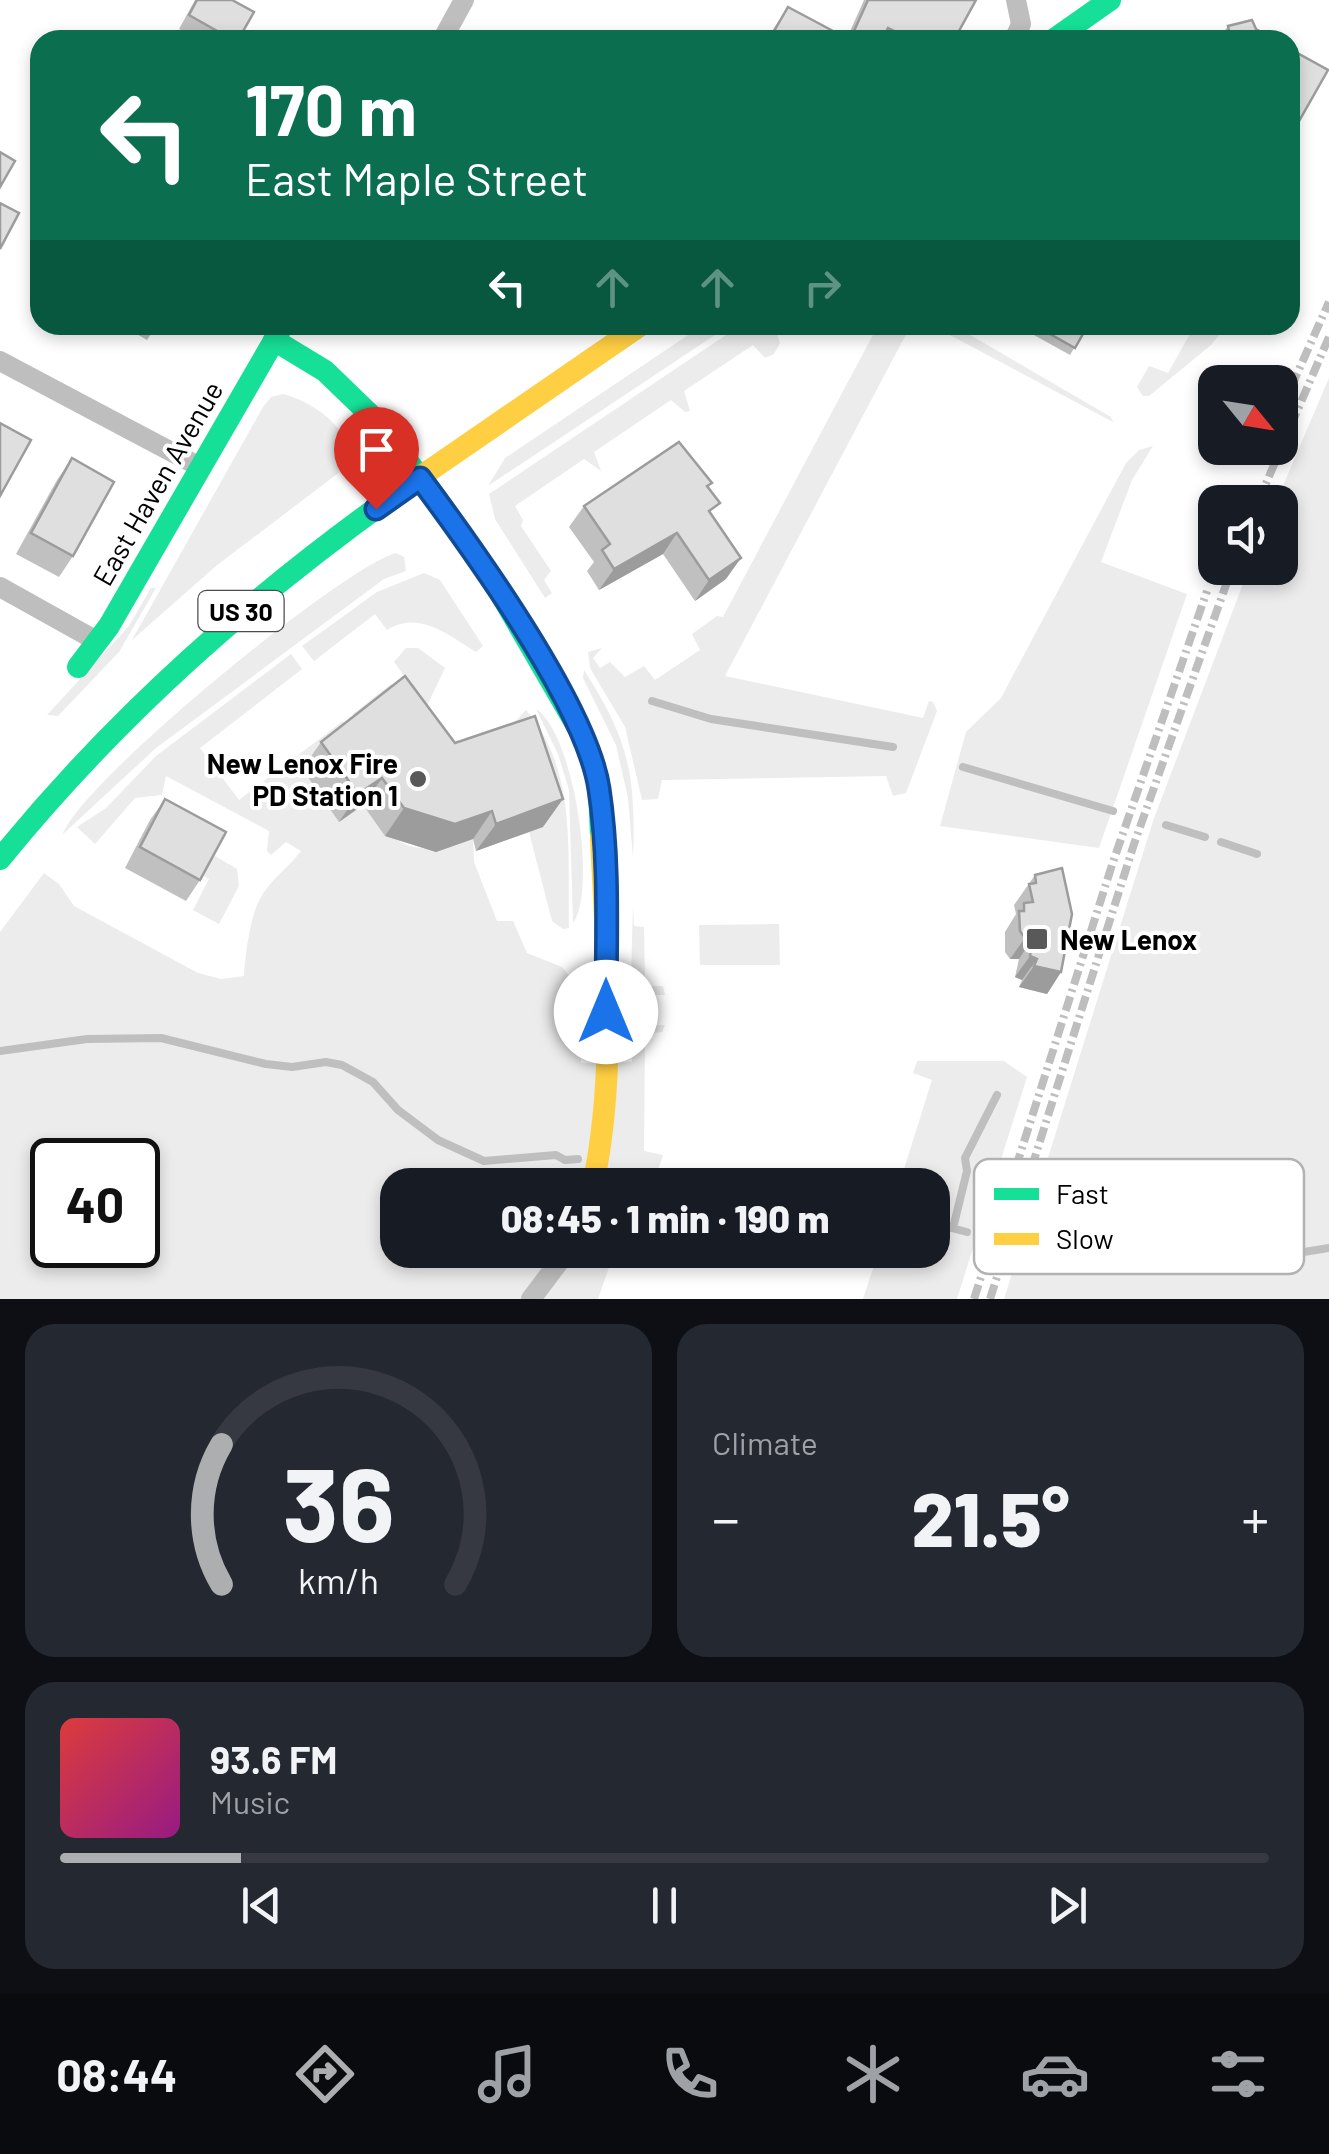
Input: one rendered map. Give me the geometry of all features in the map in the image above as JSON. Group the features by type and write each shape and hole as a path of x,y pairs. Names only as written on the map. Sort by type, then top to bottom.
{"street":[{"path":"448,30 464,0"},
{"path":"1016,0 1018,30"},
{"path":"1093,0 1110,0"},
{"path":"1066,30 1110,0"},
{"name":"East Haven Avenue","path":"78,667 109,626 277,335"},
{"path":"283,335 366,406 420,478 493,581 585,740 599,788 606,1012 603,1140 597,1168"},
{"name":"US 30","path":"0,859 78,762 169,671 286,573 626,335"},
{"path":"0,361 200,468"},
{"path":"0,587 95,640"},
{"path":"531,1299 554,1268"}],"shaded area":[{"path":"688,335 715,335 488,486 505,458"},
{"path":"726,335 777,335 780,343 774,354 765,358 753,345 684,391 690,411 685,412 671,400 594,452 601,471 584,459 515,506 523,520 521,526 551,571 544,580 552,593 545,598 495,519 489,494"},
{"path":"873,335 906,335 725,676 923,718 929,701 933,702 937,711 906,793 893,796 886,776 662,780 658,799 642,800 625,727 590,668 588,652 602,648 593,658 600,668 610,662 625,677 644,666 655,680 700,650 692,634 717,616 723,617"},
{"path":"950,335 970,335 1111,417 1113,422"},
{"path":"1189,335 1219,335 1149,396 1143,396 1137,387 1149,366 1168,373"},
{"path":"1329,378 1329,1299 1004,1299 1012,1274 1304,1274 1304,1159 1048,1159 1153,821 1243,585 1298,585 1298,485 1283,485 1292,465 1298,465 1298,451"},
{"path":"283,394 320,412 341,431 347,443 345,468 216,566 132,640 263,407 271,397"},
{"path":"1153,446 1132,480 1101,562 1187,594 1099,848 940,826 966,732 1001,698 1126,463 1139,450"},
{"path":"396,553 404,557 406,571 384,579 156,748 63,834 80,808 115,771 216,680 324,596"},
{"path":"424,573 440,580 483,646 476,652 444,632 422,624 410,623 387,630 375,614 314,661 302,646 377,592"},
{"path":"151,588 156,588 119,652 58,716 47,715 129,626"},
{"path":"406,648 418,648 445,668 421,718 359,724 353,714 391,684 399,695 411,685 394,662"},
{"path":"291,654 302,669 200,748 239,800 343,721 351,731 302,770 339,821 363,805 387,832 411,846 438,848 473,839 474,862 497,921 513,921 527,953 562,967 581,990 581,1063 632,1062 639,1034 649,1027 665,1025 662,1032 645,1034 644,1151 663,1155 659,1168 380,1168 380,1268 609,1268 598,1299 0,1299 0,932 44,873 59,884 74,906 198,973 221,979 244,976 256,906 301,851 286,842 271,855 267,851 269,831 166,776 162,795 135,798 95,844 77,827 106,808 156,756"},
{"path":"584,670 611,717 626,759 633,803 633,858 628,798 616,745 583,678"},
{"path":"536,709 550,724 562,749 578,814 583,880 573,923 569,790 558,754"},
{"path":"526,710 543,734 562,786 568,842 569,928 563,929 552,921 529,832 543,827 513,724"},
{"path":"180,835 237,869 239,886 219,924 193,910 209,879 200,874"},
{"path":"633,906 634,926 644,927 645,986 663,986 665,995 645,995 631,977"},
{"path":"779,924 780,965 700,965 699,925"},
{"path":"917,1061 1004,1061 1027,1077 1001,1159 974,1159 974,1245 957,1299 863,1299 873,1268 950,1268 950,1168 904,1168 932,1080 913,1073"}],"building":[{"path":"197,0 232,0 254,12 244,30 215,30 189,15"},
{"path":"868,0 976,0 960,30 854,30"},
{"path":"788,7 831,30 775,30"},
{"path":"1252,20 1258,30 1229,30 1228,26"},
{"path":"1300,55 1328,70 1300,119"},
{"path":"0,152 15,161 0,187"},
{"path":"0,203 19,213 0,249"},
{"path":"1052,335 1082,335 1075,348"},
{"path":"0,423 31,440 0,496"},
{"path":"679,442 712,483 707,486 720,503 709,511 741,558 709,580 677,533 614,569 602,550 610,544 584,506"},
{"path":"72,458 114,482 73,556 31,533"},
{"name":"New Lenox Fire PD Station 1","path":"405,676 455,743 535,716 563,799 496,824 492,811 455,824 404,808 382,778 358,794 321,742"},
{"path":"165,799 226,832 200,880 140,847"},
{"path":"1062,868 1072,914 1061,972 1034,966 1037,959 1030,956 1033,938 1025,938 1020,931 1019,911 1024,911 1024,903 1033,902 1029,884 1036,883 1035,875"}],"waterway":[{"path":"652,701 711,719 893,747"},
{"path":"963,767 1113,811"},
{"path":"1166,825 1205,837"},
{"path":"1221,842 1257,854"},
{"path":"0,1051 87,1039 161,1038 266,1064 292,1067 326,1062 342,1065 373,1082 398,1110 438,1140 484,1161 556,1155 565,1160 578,1159"},
{"path":"953,1228 967,1171 965,1158 997,1095"},
{"path":"950,1228 967,1232"},
{"path":"1304,1252 1329,1248"}],"railway":[{"path":"1298,372 1329,302"},
{"path":"1265,485 1329,337"},
{"path":"1034,1159 1134,844 1226,585"},
{"path":"1019,1159 1112,865 1207,591"},
{"path":"974,1299 982,1274"},
{"path":"990,1299 998,1274"}],"traffic: fast":[{"path":"1067,30 1110,0"},
{"path":"78,667 109,626 277,335"},
{"path":"274,340 325,371 385,429 493,581 585,740 599,788 601,837"},
{"path":"0,859 92,755 190,659 295,569 407,486"}],"traffic: slow":[{"path":"407,486 626,335"},
{"path":"596,1168 607,1055 601,837"}],"place":[{"name":"New Lenox Fire PD Station 1","path":"418,779"},
{"name":"New Lenox","path":"1037,939"}],"route":[{"path":"376,509 420,478 493,581 585,740 599,788 606,1012"}]}
